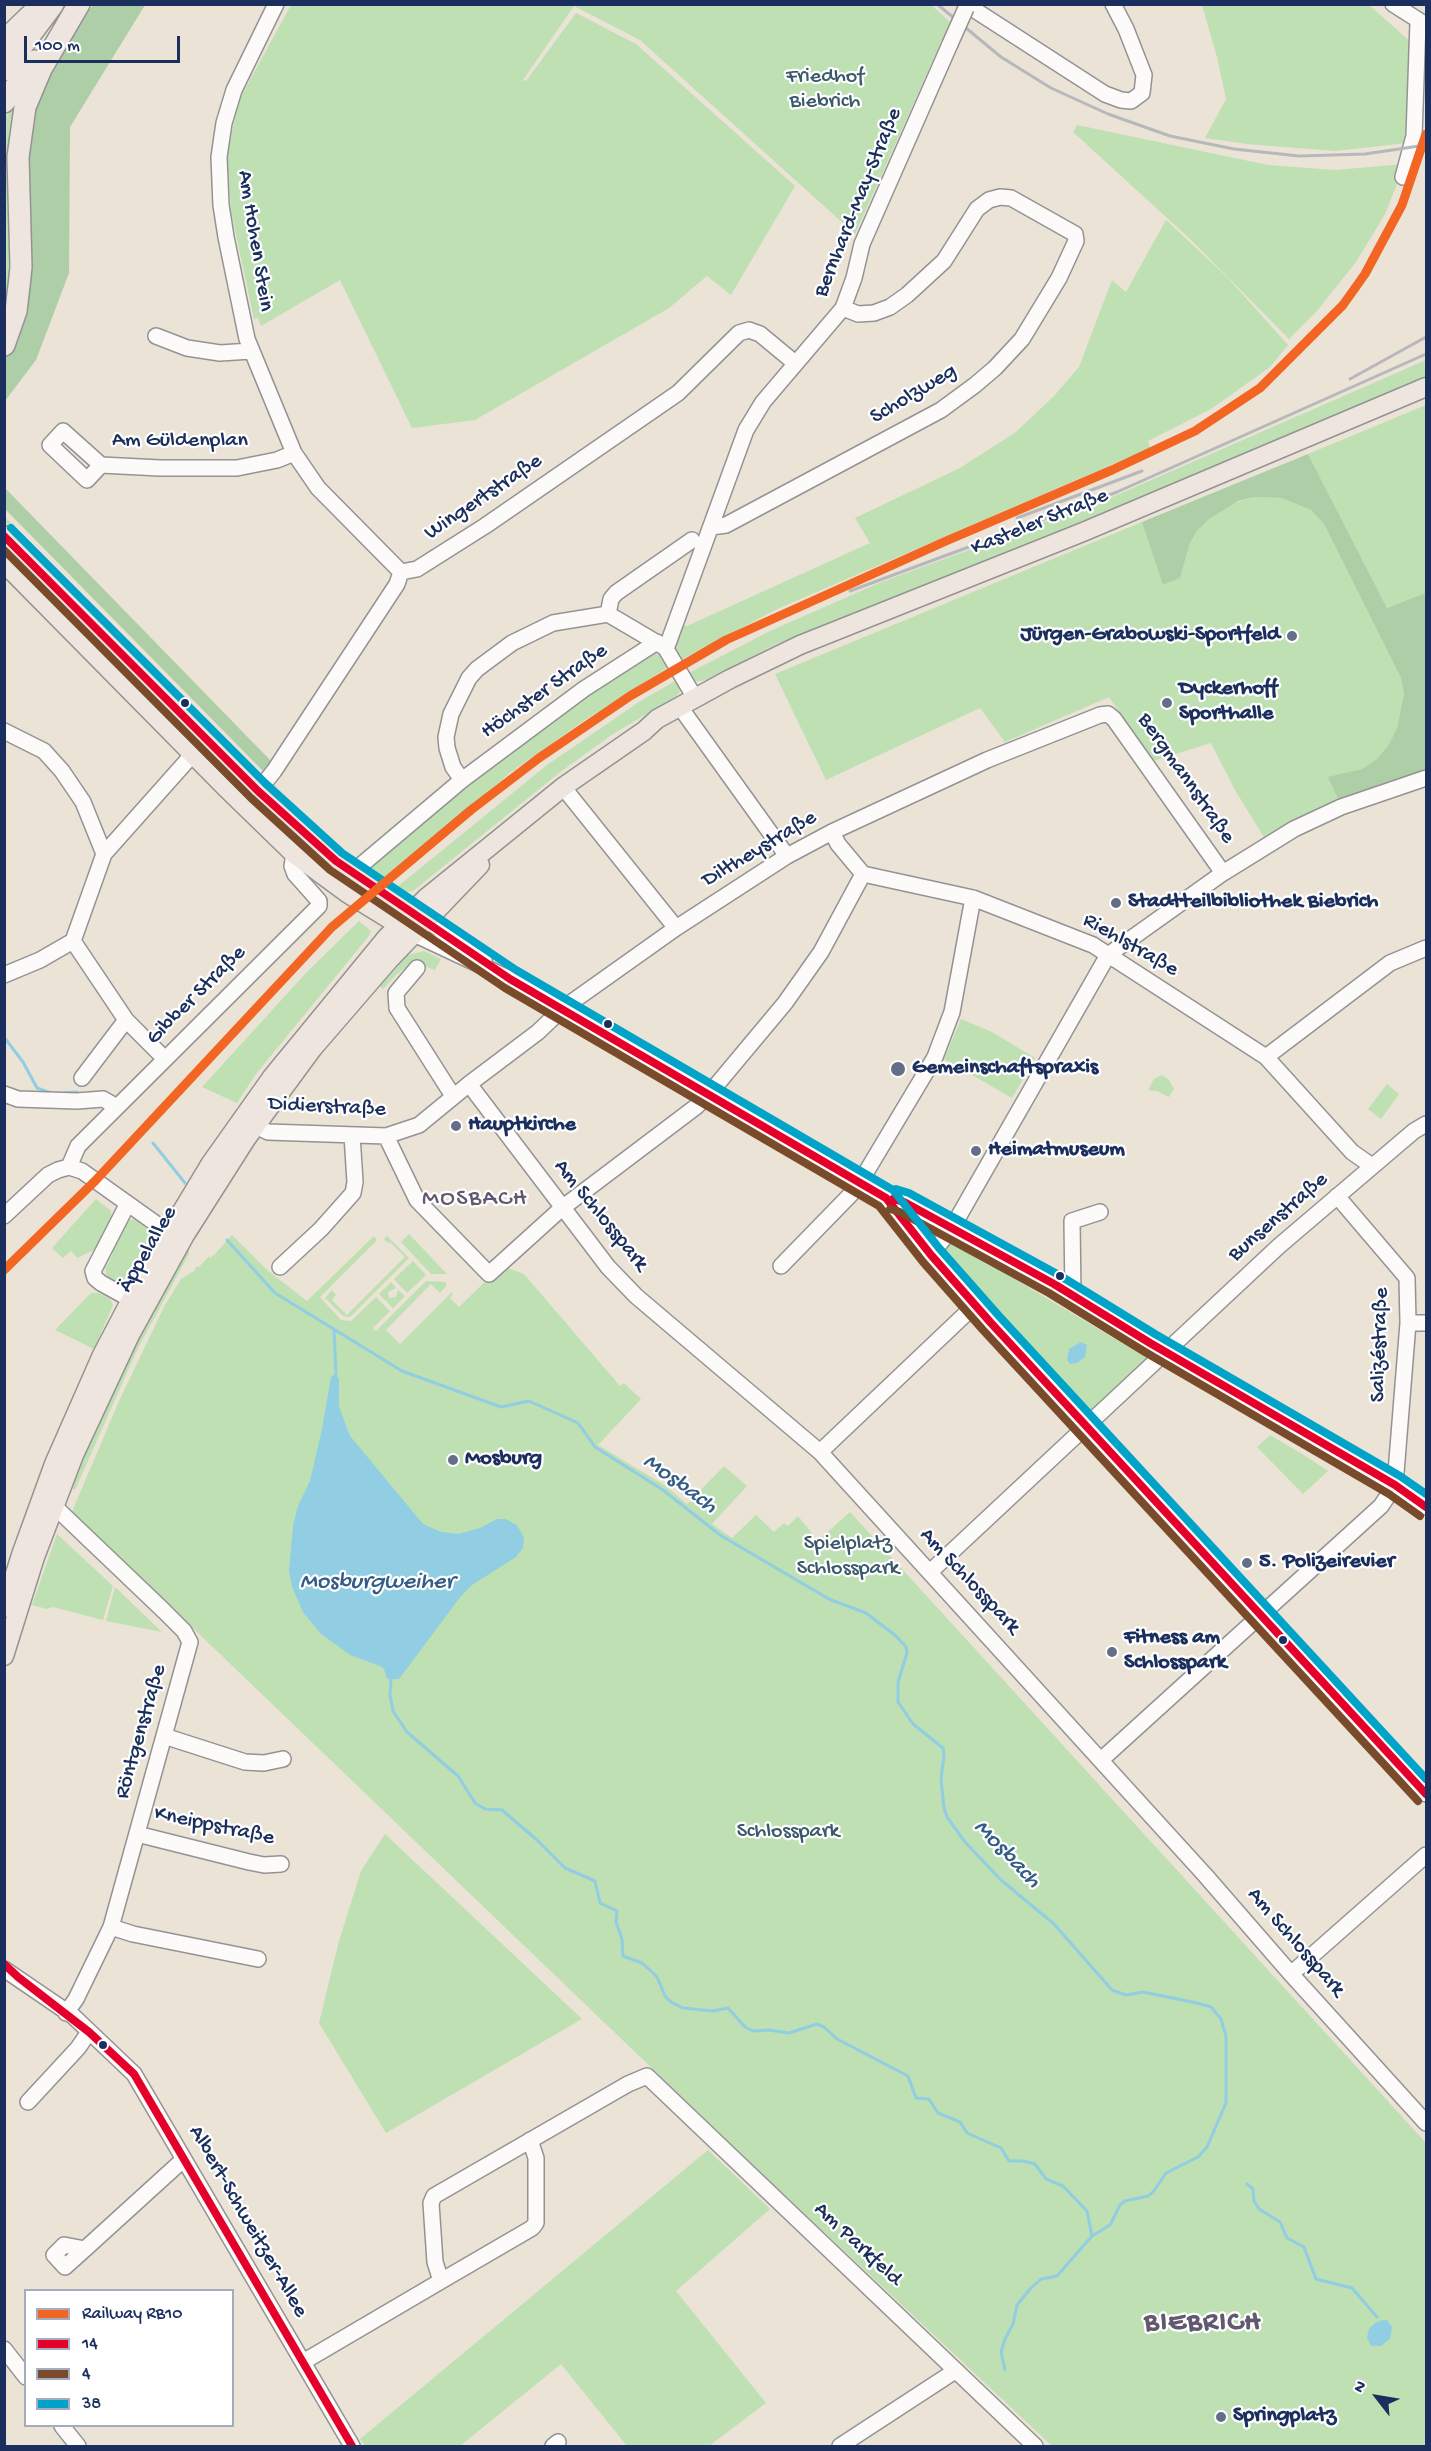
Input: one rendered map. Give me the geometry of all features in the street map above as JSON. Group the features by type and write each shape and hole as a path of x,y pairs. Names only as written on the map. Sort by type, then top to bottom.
{"highway":[{"path":"4,42 41,4"},
{"path":"4,70 53,4"},
{"path":"4,102 78,4"},
{"path":"4,345 16,311 20,286 18,157 25,107 41,69 78,4"}],"main road":[{"name":"Kasteler Straße","path":"406,930 412,911 524,817 644,731 657,719 695,698 800,645 1094,528 1426,387"},
{"path":"5,536 308,838 358,877 412,911"},
{"path":"4,563 294,854 347,893 406,930"},
{"path":"243,805 258,790"},
{"name":"Äppelallee","path":"4,1608 50,1474 81,1401 139,1299 168,1264 209,1195 248,1122 292,1051 406,930"},
{"name":"Äppelallee","path":"4,1656 22,1595 54,1506 139,1299 169,1233 211,1163 248,1122"}],"street":[{"name":"Am Hohen Stein","path":"276,4 234,90 224,123 219,157 226,237 251,351 294,453 318,488 400,572"},
{"path":"966,6 1105,94 1127,101 1140,96 1144,88 1144,75 1126,29 1113,4"},
{"path":"1393,4 1422,24 1414,136 1403,177"},
{"name":"Bernhard-May-Straße","path":"661,646 711,527 753,416 843,308 850,291 862,244 966,6"},
{"name":"Scholzweg","path":"711,527 726,525 941,410 975,385 995,368 1022,339 1059,279 1076,241 1075,234 1011,198 999,197 989,200 977,209 944,261 907,295 890,307 874,313 858,314 843,308"},
{"name":"Wingertstraße","path":"400,572 417,569 485,526 678,393 739,333 749,330 760,334 795,363"},
{"path":"156,336 187,348 220,353 251,351"},
{"name":"Am Güldenplan","path":"101,465 237,468 277,460 294,453"},
{"path":"608,614 611,599 616,593 692,540"},
{"path":"258,790 274,771 397,584 400,572"},
{"name":"Höchster Straße","path":"358,877 360,866 462,780 584,689 661,646 608,614 564,620 542,627 512,643 477,669 456,700 446,737 450,759 462,780"},
{"path":"661,646 695,698"},
{"path":"677,709 787,856"},
{"name":"Diltheystraße","path":"469,1084 538,1032 562,1009 676,928 787,856 832,832 987,760 1100,715 1108,714"},
{"name":"Bergmannstraße","path":"1108,714 1114,718 1223,873"},
{"path":"4,731 32,743 58,765 83,802 104,854"},
{"path":"4,975 40,960 73,941 104,854 193,754 209,753 228,760"},
{"path":"931,1255 952,1228 1108,955 1223,873 1294,830 1341,807 1426,778"},
{"path":"563,787 676,928"},
{"path":"386,1136 417,1200 489,1274 562,1208 697,1106 785,1004 821,952 863,874 838,844 832,832"},
{"name":"Gibber Straße","path":"69,1167 78,1146 319,906 319,901 295,874 292,866 294,854"},
{"name":"Riehlstraße","path":"863,874 973,898 1092,945 1266,1058 1352,1152 1372,1166"},
{"path":"781,1266 861,1182 938,1050 952,1012 973,898"},
{"path":"412,911 510,979"},
{"path":"406,930 510,979 886,1198 931,1255 975,1305 1426,1794"},
{"path":"73,941 126,1020 165,1059"},
{"path":"1266,1058 1390,963 1426,948"},
{"path":"417,968 398,989 396,997 400,1014 453,1096"},
{"path":"82,1078 126,1020"},
{"name":"Didierstraße","path":"248,1122 268,1132 386,1136 419,1125 469,1084"},
{"name":"Am Schlosspark","path":"469,1084 600,1258 636,1296 820,1452 1101,1760 1426,2123"},
{"path":"4,1094 18,1099 77,1101 103,1099 117,1107"},
{"name":"Bunsenstraße","path":"930,1572 1290,1236 1414,1131 1426,1124"},
{"path":"280,1267 353,1193 355,1182 352,1135"},
{"path":"4,1216 48,1176 69,1167 82,1172 169,1233 172,1241 168,1264"},
{"name":"Salizéstraße","path":"1337,1196 1407,1278 1408,1323 1395,1485"},
{"path":"886,1198 903,1202 1072,1296 1395,1485 1426,1507"},
{"path":"127,1205 93,1271 95,1278 101,1283 139,1299"},
{"path":"1072,1296 1072,1221 1100,1212"},
{"path":"820,1452 975,1305"},
{"path":"1408,1323 1426,1323"},
{"path":"1101,1760 1381,1506 1395,1485"},
{"name":"Röntgenstraße","path":"54,1506 164,1611 184,1631 190,1642 111,1927 76,1999 66,2013"},
{"path":"164,1736 244,1762 264,1763 283,1759"},
{"name":"Kneippstraße","path":"137,1834 249,1862 264,1865 281,1864"},
{"path":"1291,1974 1426,1855"},
{"path":"111,1927 133,1934 258,1959"},
{"name":"Albert-Schweitzer-Allee","path":"4,1963 18,1977"},
{"name":"Albert-Schweitzer-Allee","path":"4,1969 66,2013 134,2074 303,2362 348,2445"},
{"path":"28,2102 78,2048 89,2032"},
{"name":"Am Parkfeld","path":"531,2140 646,2076 1035,2446"},
{"path":"303,2362 532,2228 536,2223 536,2158 531,2140 432,2199 435,2262 441,2281"},
{"path":"85,2249 184,2159"},
{"path":"4,2349 24,2374"},
{"path":"840,2446 955,2371"},
{"path":"63,2427 78,2446"}],"green space":[{"name":"Friedhof Biebrich","path":"930,4 950,22 855,234 640,40 574,6 523,80 526,81 576,13 636,44 795,186 731,295 707,276 669,308 475,420 412,428 340,280 261,326 258,318 254,319 231,211 227,155 239,100 291,5"},
{"path":"93,5 145,5 70,127 69,273 36,360 5,401 5,359 13,339 24,149 31,110 70,36"},
{"path":"1202,5 1369,5 1412,43 1407,143 1335,151 1205,138 1226,99"},
{"path":"25,91 16,230 4,337 4,119"},
{"path":"1077,125 1268,165 1335,170 1405,164 1385,214 1356,262 1317,311 1289,339 1189,238 1073,132"},
{"path":"1166,220 1227,277 1288,345 1270,367 1211,409 1148,441 1150,448 775,610 679,661 666,649 676,624 687,626 870,543 855,518 960,468 1016,432 1054,396 1079,367 1112,280 1126,292"},
{"path":"1426,360 1426,378 1335,417 914,590 776,644 706,680 693,682 687,674 770,631 879,583 1110,498"},
{"path":"1426,405 1425,593 1387,608 1308,454"},
{"path":"1308,454 1387,608 1425,593 1426,771 1341,805 1328,777 1362,769 1377,759 1389,744 1397,728 1404,694 1401,678 1324,524 1311,510 1282,498 1255,497 1238,501 1209,519 1197,531 1190,543 1180,578 1163,585 1142,522"},
{"path":"5,488 271,761 263,771 5,509"},
{"path":"1255,497 1282,498 1296,502 1311,510 1324,524 1401,678 1404,694 1397,728 1389,744 1377,759 1362,769 1329,778 1341,805 1265,839 1235,790 1211,743 1153,761 1109,697 1005,742 980,708 826,780 775,674 1142,522 1164,585 1180,578 1190,543 1197,531 1209,519 1227,505"},
{"path":"4,516 100,614 95,614 29,548 5,522"},
{"path":"33,580 59,603 191,732 187,736"},
{"path":"118,632 165,679 167,683 117,637"},
{"path":"651,652 661,656 670,666 585,720 511,772 383,881 369,873 369,864 468,785 566,710"},
{"path":"677,680 680,692 675,697 613,734 559,773 413,891 407,892 396,888 547,765 642,700"},
{"path":"210,723 251,763 254,770 246,765 207,726"},
{"path":"359,921 371,931 368,937 256,1074 237,1103 202,1087 306,973"},
{"path":"424,951 441,959 435,970 417,963 409,965 383,989 380,986 408,955"},
{"path":"961,1019 992,1032 1035,1058 1012,1098 944,1059"},
{"path":"1162,1075 1169,1080 1174,1089 1169,1097 1157,1091 1148,1090 1154,1079"},
{"path":"1387,1084 1399,1094 1381,1119 1368,1109"},
{"path":"96,1199 111,1211 111,1224 96,1249 77,1258 71,1251 63,1258 52,1248"},
{"path":"899,1203 944,1228 930,1245"},
{"path":"135,1219 154,1235 141,1260 138,1259 129,1280 116,1283 107,1277 105,1268 113,1254 110,1251 126,1221"},
{"path":"409,1234 447,1274 431,1274 401,1242"},
{"name":"Schlosspark","path":"232,1235 267,1270 307,1301 374,1236 377,1240 320,1297 341,1320 351,1321 376,1297 390,1311 373,1328 376,1331 426,1281 446,1282 446,1286 440,1293 431,1284 386,1330 400,1344 452,1292 450,1298 459,1307 488,1279 505,1267 524,1274 620,1386 624,1383 641,1399 598,1445 666,1486 687,1504 724,1466 747,1486 712,1524 732,1538 756,1515 774,1532 784,1523 788,1526 798,1516 812,1533 806,1538 813,1545 850,1512 1426,2143 1426,2446 1052,2446 757,2169 71,1514 119,1401 165,1305 181,1279 194,1271 197,1266 199,1267 209,1256 210,1258 215,1254"},
{"path":"387,1236 409,1258 350,1317 343,1316 325,1298 332,1290 336,1295 332,1300 347,1315 405,1257 384,1239"},
{"path":"950,1242 990,1266 994,1260 1002,1264 999,1270 1149,1359 1093,1410 1085,1410 941,1252"},
{"path":"184,1247 189,1250 189,1254 138,1348 75,1490 68,1487 105,1399"},
{"path":"413,1261 426,1275 407,1293 394,1279"},
{"path":"391,1282 396,1288 388,1292 389,1298 396,1297 398,1290 405,1296 393,1308 379,1294"},
{"path":"91,1293 99,1293 110,1299 113,1305 94,1349 55,1330"},
{"path":"1270,1435 1328,1471 1303,1494 1257,1447"},
{"path":"57,1534 113,1586 103,1620 53,1607 47,1609 32,1605"},
{"path":"115,1587 162,1632 106,1621"},
{"path":"385,1834 582,2019 386,2133 319,2023 339,1941 361,1871"},
{"path":"708,2150 770,2209 676,2291 766,2403 709,2446 627,2446 561,2364 460,2446 365,2446 360,2439"}],"water":[{"path":"1081,1342 1087,1345 1085,1357 1077,1363 1070,1364 1067,1360 1069,1349"},
{"name":"Mosburgweiher","path":"335,1374 339,1379 339,1407 350,1436 423,1524 441,1532 459,1534 480,1528 497,1519 505,1519 517,1525 524,1538 523,1548 516,1557 472,1585 461,1596 399,1679 387,1679 384,1669 380,1666 350,1655 320,1633 303,1612 292,1587 289,1571 293,1526 298,1506 310,1481 331,1377"},
{"path":"1387,2320 1392,2327 1390,2339 1381,2346 1371,2346 1367,2337 1369,2329 1375,2323"}],"waterway":[{"name":"Mosbach","path":"4,1037 23,1062 37,1088 51,1093"},
{"name":"Mosbach","path":"64,1093 77,1092"},
{"name":"Mosbach","path":"153,1143 185,1183"},
{"name":"Mosbach","path":"227,1240 275,1293 402,1371 501,1407 529,1401 578,1423 595,1447 663,1490 720,1535 829,1599 866,1613 896,1636 906,1647 907,1653 898,1682 898,1702 913,1724 943,1748 941,1779 944,1808 947,1817 965,1842 1001,1880 1054,1924 1112,1990 1126,1995 1143,1992 1197,2003 1211,2007 1221,2019 1226,2036 1226,2103 1207,2147 1198,2157 1166,2173 1148,2196 1125,2201 1120,2205 1110,2225 1092,2236 1057,2276 1041,2279 1030,2289 1017,2305 1013,2324 1005,2339 1001,2352 1005,2370"},
{"path":"334,1330 336,1374"},
{"path":"391,1679 390,1695 393,1711 407,1732 458,1776 475,1803 485,1809 502,1810 565,1868 595,1881 600,1903 617,1911 616,1922 622,1939 623,1956 642,1963 652,1972 657,1977 665,1996 671,2002 683,2008 713,2011 728,2008 745,2027 753,2031 769,2030 789,2033 817,2024 824,2027 837,2039 908,2076 916,2098 929,2099 938,2113 960,2122 967,2133 1001,2148 1009,2161 1035,2164 1046,2179 1063,2186 1087,2211 1092,2236"},
{"path":"1247,2184 1253,2189 1254,2201 1259,2209 1280,2222 1287,2238 1304,2247 1316,2279 1352,2288 1377,2317"}],"railway":[{"path":"937,4 1001,57 1051,88 1108,114 1170,136 1234,149 1299,156 1365,154 1426,145"},
{"path":"1350,379 1426,337"},
{"path":"850,591 1117,492 1426,354"},
{"path":"1017,518 1142,471"}],"rail line":[{"name":"RB10","path":"4,1270 95,1181 332,927 471,810 539,758 630,696 726,640 946,541 1112,470 1195,431 1260,388 1343,305 1365,274 1402,205 1426,134"}],"transit line":[{"name":"38","path":"11,528 265,783 342,853 516,970 893,1190 939,1248 999,1316 1426,1779"},
{"name":"14","path":"4,536 258,791 336,861 510,979 886,1198 931,1255 991,1323 1426,1794"},
{"name":"4","path":"4,550 251,798 330,870 505,988 879,1206 923,1262 983,1330 1418,1801"},
{"name":"38","path":"896,1189 909,1193 1059,1275 1155,1334 1400,1476 1426,1494"},
{"name":"14","path":"893,1199 904,1202 1054,1284 1150,1343 1395,1485 1426,1507"},
{"name":"4","path":"890,1209 900,1212 1049,1293 1145,1352 1389,1494 1420,1516"},
{"name":"14","path":"4,1964 89,2032 134,2074 352,2446"}],"place":[{"name":"Jürgen-Grabowski-Sportfeld","path":"1292,636"},
{"name":"Dyckerhoff Sporthalle","path":"1167,703"},
{"name":"Stadtteilbibliothek Biebrich","path":"1116,903"},
{"name":"Gemeinschaftspraxis","path":"898,1069"},
{"name":"Hauptkirche","path":"456,1126"},
{"name":"Heimatmuseum","path":"976,1151"},
{"name":"Mosburg","path":"453,1460"},
{"name":"5. Polizeirevier","path":"1247,1563"},
{"name":"Fitness am Schlosspark","path":"1112,1652"},
{"name":"Springplatz","path":"1221,2417"}],"district":[{"name":"MOSBACH","path":"475,1200"},
{"name":"BIEBRICH","path":"1203,2325"}],"park label":[{"name":"Spielplatz Schlosspark","path":"848,1558"}]}
